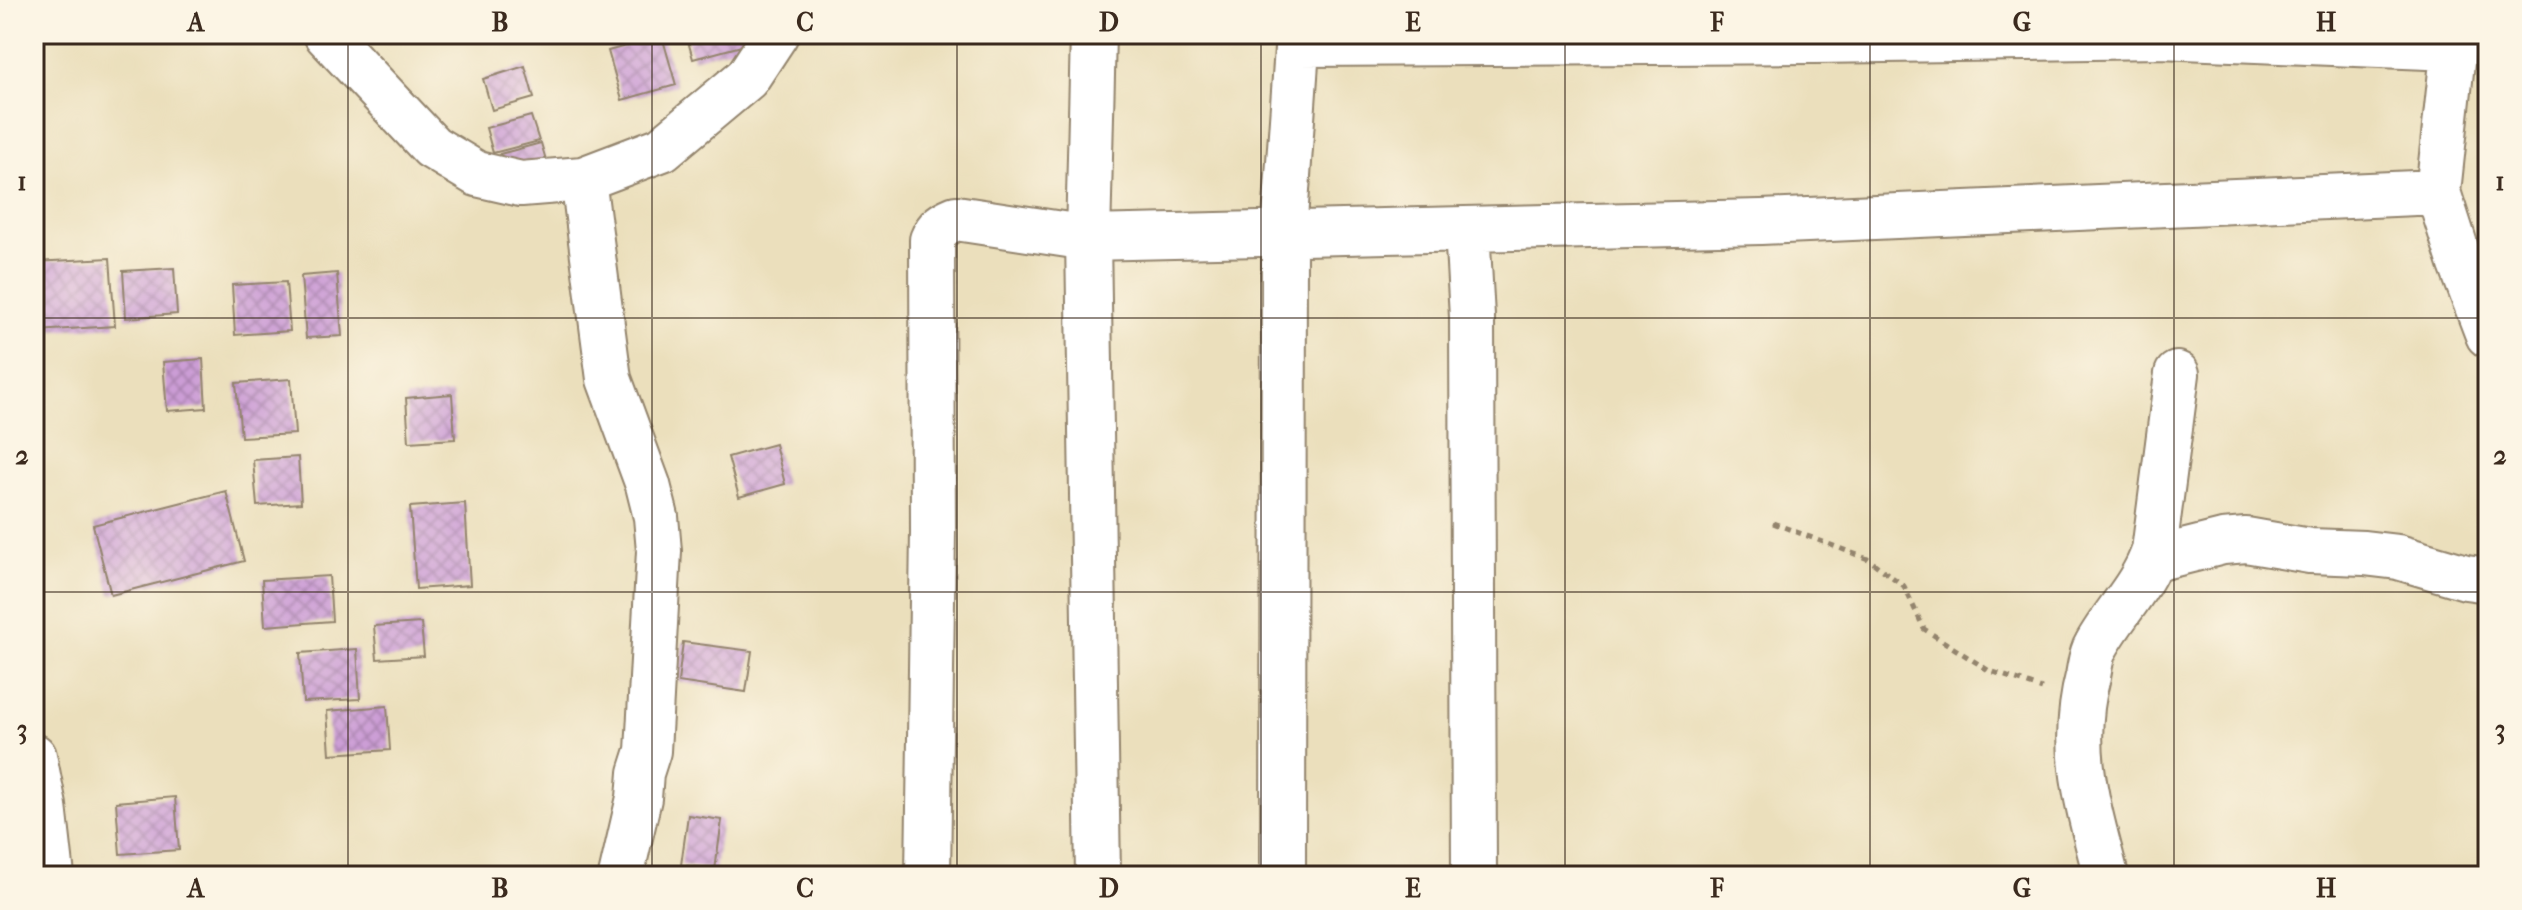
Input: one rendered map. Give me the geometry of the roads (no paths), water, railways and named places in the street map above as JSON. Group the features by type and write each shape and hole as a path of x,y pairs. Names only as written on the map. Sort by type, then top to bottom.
{"street":[{"path":"326,34 432,147 477,174 521,184 583,179 662,149 747,78 776,34"},
{"path":"1093,34 1088,238 1098,876"},
{"path":"1283,876 1284,233 1298,39 1800,41 2160,36 2453,41 2438,192 2488,335"},
{"path":"583,179 609,379 648,485 656,517 659,551 648,751 621,876"},
{"path":"928,876 933,532 932,240 936,229 956,218 1088,238 1761,222 2438,192"},
{"path":"1467,229 1472,317 1474,876"},
{"path":"2106,876 2078,746 2080,703 2095,648 2148,570 2151,560 2177,374"},
{"path":"2151,560 2223,542 2246,540 2310,551 2398,557 2466,577 2488,580"},
{"path":"34,756 44,806 52,876"}]}
